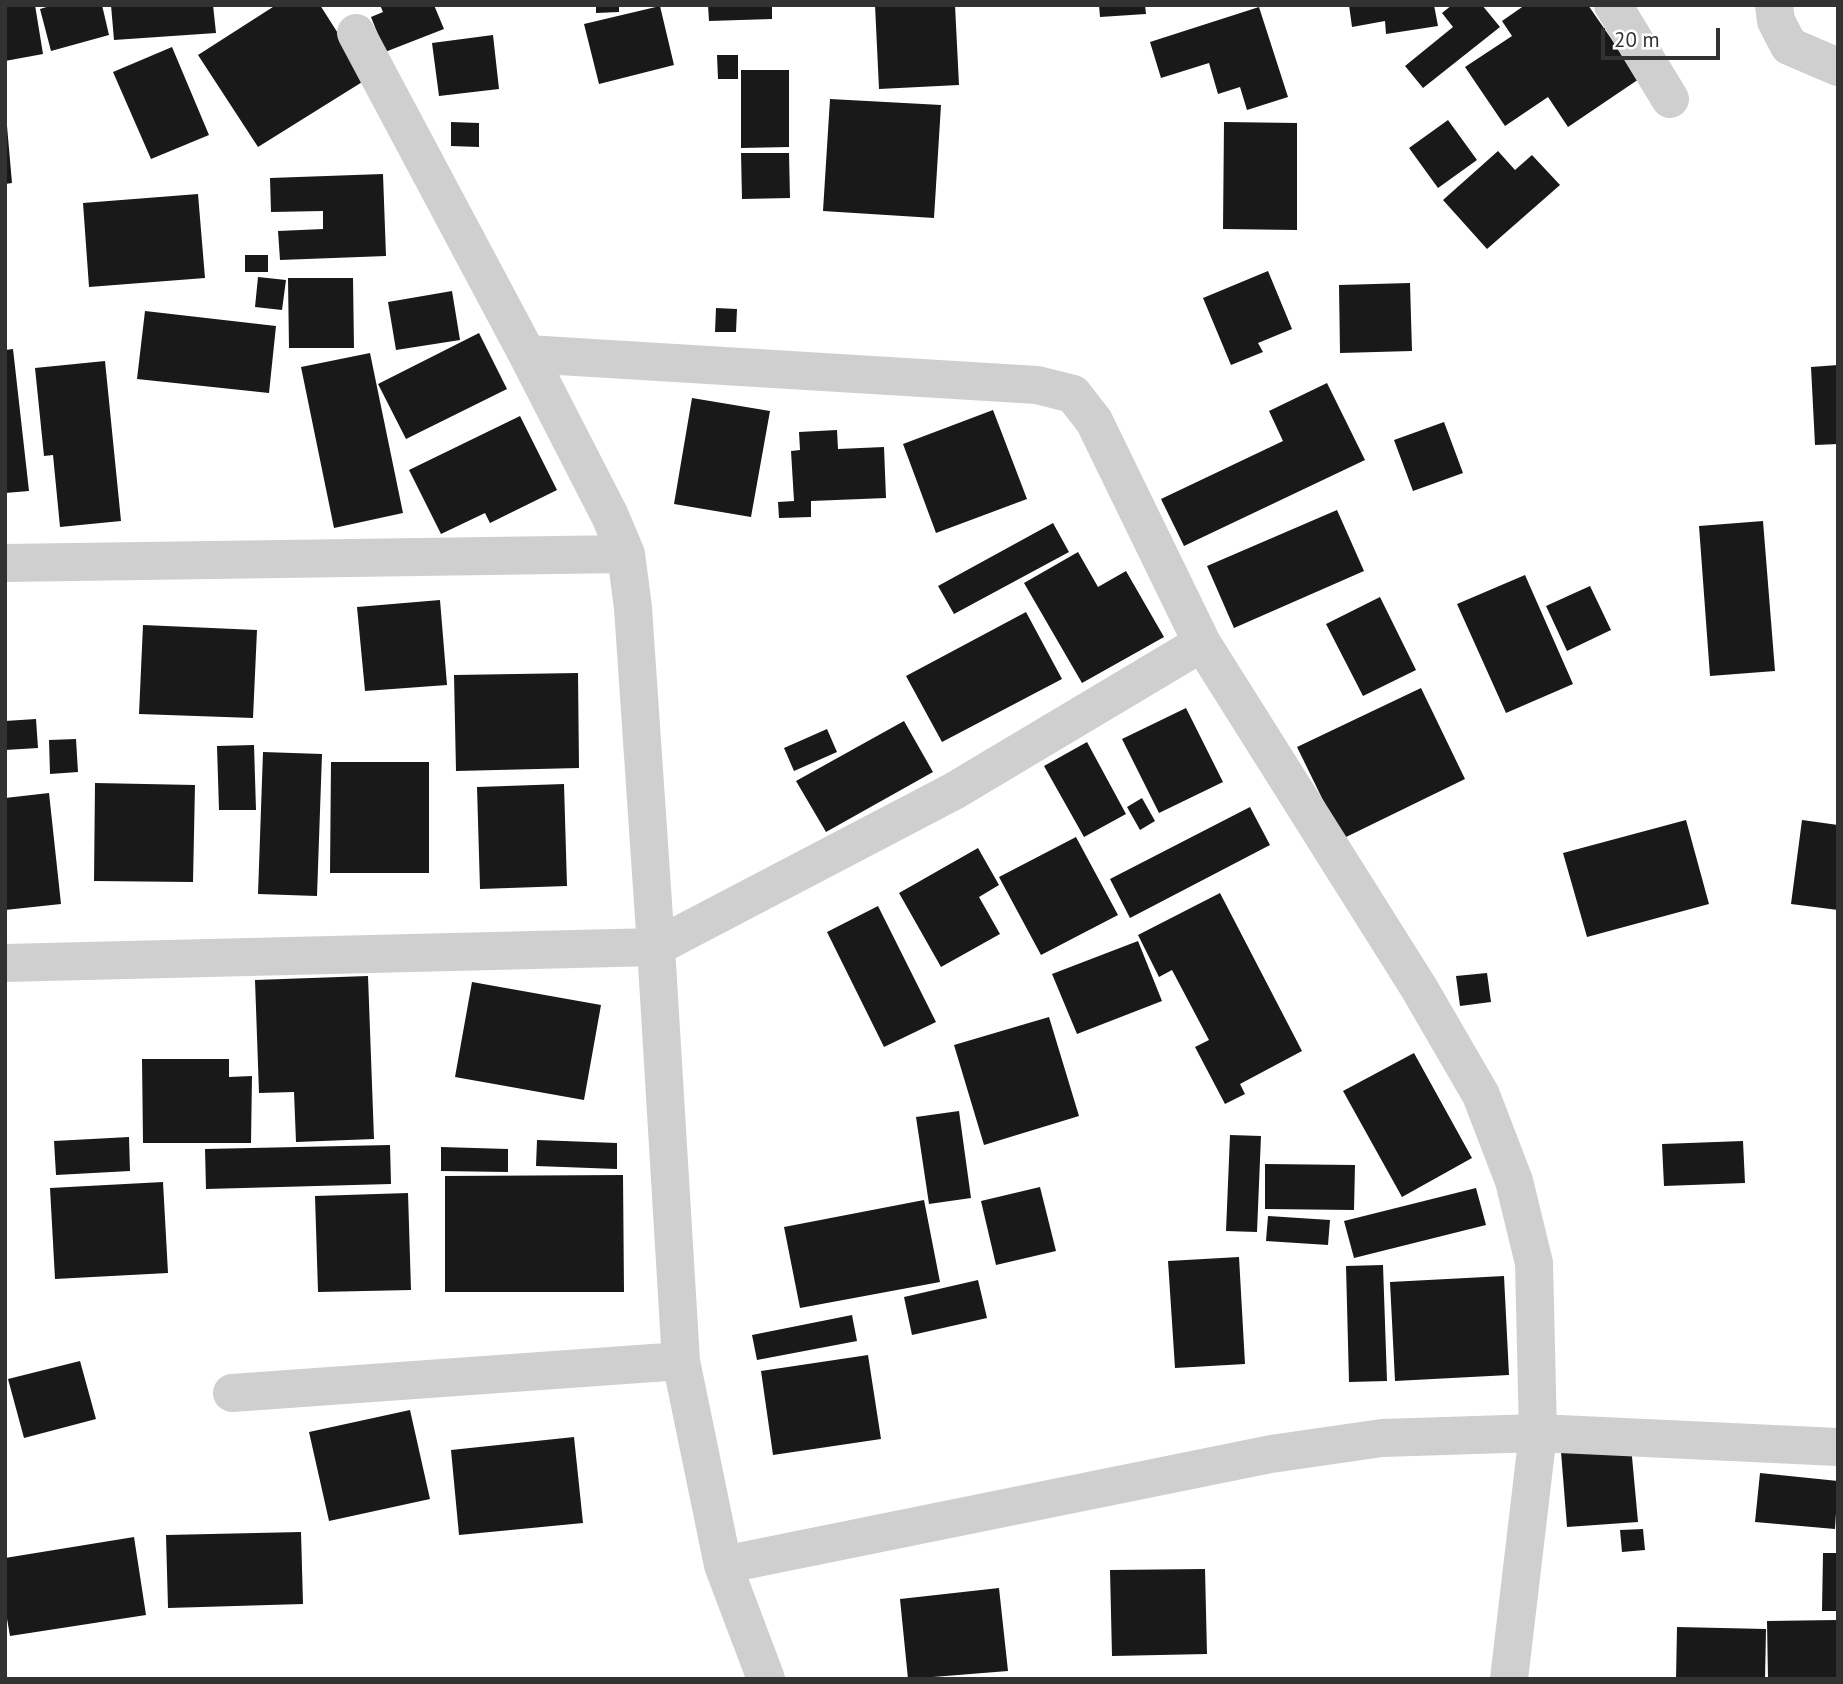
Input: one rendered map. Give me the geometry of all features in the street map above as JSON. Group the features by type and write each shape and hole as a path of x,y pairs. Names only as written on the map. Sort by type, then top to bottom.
{"street":[{"path":"1613,5 1670,99"},
{"path":"1774,5 1776,21 1789,46 1838,67"},
{"path":"356,33 527,354 610,516 626,554 633,608 681,1361 723,1565 765,1679"},
{"path":"527,354 1037,385 1073,394 1094,421 1202,643 1419,988 1481,1096 1514,1181 1534,1263 1538,1433 1509,1679"},
{"path":"5,563 626,554"},
{"path":"5,963 656,947 954,791 1202,643"},
{"path":"232,1393 681,1361"},
{"path":"723,1565 1270,1454 1382,1438 1538,1433 1831,1439"}],"building":[{"path":"5,5 35,5 43,54 5,61"},
{"path":"53,5 102,5 109,35 51,51 40,9"},
{"path":"111,5 213,5 216,33 114,40"},
{"path":"276,5 320,5 367,79 258,147 198,55"},
{"path":"380,5 434,5 444,29 385,52 371,17 383,12"},
{"path":"596,5 619,5 619,12 596,13"},
{"path":"708,5 772,5 772,19 709,21"},
{"path":"875,5 955,5 959,85 879,89"},
{"path":"1099,5 1145,5 1146,14 1100,17"},
{"path":"1349,5 1434,5 1438,26 1386,34 1385,21 1352,27"},
{"path":"1452,5 1482,5 1500,27 1423,88 1405,66 1453,27 1442,13"},
{"path":"1525,5 1588,5 1639,79 1568,127 1548,97 1505,126 1465,67 1512,36 1502,21"},
{"path":"660,6 674,65 599,84 584,24"},
{"path":"1259,7 1288,97 1247,110 1240,87 1218,94 1209,63 1161,78 1150,42"},
{"path":"493,35 499,89 439,96 432,43"},
{"path":"172,47 209,135 151,159 113,72"},
{"path":"717,55 738,55 738,79 718,79"},
{"path":"741,70 789,70 789,147 741,148"},
{"path":"830,99 941,105 934,218 823,211"},
{"path":"5,103 12,183 5,184"},
{"path":"1448,120 1477,160 1438,188 1409,148"},
{"path":"451,122 479,123 479,147 451,146"},
{"path":"1224,122 1297,123 1297,230 1223,229"},
{"path":"1498,151 1515,170 1532,155 1560,185 1487,249 1443,200"},
{"path":"741,153 789,153 790,198 742,199"},
{"path":"383,174 386,256 280,260 278,231 323,229 323,211 271,212 270,178"},
{"path":"198,194 205,278 89,287 83,203"},
{"path":"245,255 268,255 268,272 245,272"},
{"path":"1268,271 1292,329 1258,343 1263,352 1231,365 1203,298"},
{"path":"258,277 286,280 282,310 255,307"},
{"path":"288,278 353,278 354,348 289,348"},
{"path":"1410,283 1412,351 1340,353 1339,285"},
{"path":"452,291 460,340 396,350 388,302"},
{"path":"716,308 737,309 736,332 715,332"},
{"path":"145,311 276,326 269,393 137,379"},
{"path":"479,333 507,389 406,439 378,384"},
{"path":"13,349 29,491 5,493 5,350"},
{"path":"370,353 403,513 334,528 301,367"},
{"path":"105,361 121,521 60,527 53,455 44,456 35,368"},
{"path":"1838,365 1838,444 1815,445 1811,367"},
{"path":"1327,383 1365,460 1184,546 1161,499 1283,441 1269,411"},
{"path":"692,398 770,411 751,517 674,504"},
{"path":"993,410 1027,499 936,533 903,444"},
{"path":"520,416 557,490 490,523 485,513 441,534 409,470"},
{"path":"1444,422 1463,473 1413,491 1394,440"},
{"path":"837,430 838,449 884,447 886,498 811,501 811,517 779,518 778,502 794,501 791,451 800,450 799,432"},
{"path":"1337,510 1364,571 1234,628 1207,566"},
{"path":"1763,521 1775,671 1710,676 1699,526"},
{"path":"1053,523 1069,552 954,614 938,586"},
{"path":"1078,552 1098,587 1126,571 1164,637 1082,683 1024,583"},
{"path":"1525,575 1573,684 1506,713 1457,604"},
{"path":"1590,586 1611,630 1567,651 1546,606"},
{"path":"1380,597 1416,670 1363,696 1326,624"},
{"path":"440,600 447,685 365,691 357,607"},
{"path":"1026,612 1062,679 942,742 906,676"},
{"path":"143,625 257,630 253,718 139,714"},
{"path":"578,673 579,768 456,771 454,675"},
{"path":"1421,688 1465,779 1342,839 1297,747"},
{"path":"1186,708 1223,782 1159,813 1122,739"},
{"path":"36,719 38,748 5,750 5,721"},
{"path":"904,721 933,772 826,832 796,781"},
{"path":"827,729 837,752 794,771 784,748"},
{"path":"76,739 78,772 50,774 49,740"},
{"path":"1087,742 1126,814 1084,837 1044,766"},
{"path":"254,745 256,810 219,810 217,746"},
{"path":"263,752 322,754 317,896 258,894"},
{"path":"331,762 429,762 429,873 330,873"},
{"path":"95,783 195,785 193,882 94,881"},
{"path":"564,784 567,886 480,889 477,787"},
{"path":"49,793 61,904 5,910 5,798"},
{"path":"1142,798 1155,821 1140,830 1127,807"},
{"path":"1250,807 1270,845 1130,918 1110,879"},
{"path":"1686,820 1709,904 1587,937 1563,853"},
{"path":"1802,820 1838,825 1838,910 1791,904"},
{"path":"1076,837 1118,915 1041,955 999,877"},
{"path":"978,848 999,885 979,897 1000,934 941,967 899,893"},
{"path":"1220,893 1302,1051 1240,1084 1245,1094 1225,1104 1195,1047 1209,1040 1172,970 1159,977 1138,935"},
{"path":"878,906 936,1022 884,1047 827,932"},
{"path":"1138,941 1162,1001 1077,1034 1052,974"},
{"path":"1487,973 1491,1002 1460,1006 1456,976"},
{"path":"368,976 374,1139 296,1142 294,1092 259,1093 255,980"},
{"path":"472,982 601,1005 584,1100 455,1077"},
{"path":"1049,1017 1079,1116 984,1145 954,1045"},
{"path":"1414,1053 1472,1158 1402,1197 1343,1091"},
{"path":"142,1059 229,1059 229,1077 252,1076 251,1143 143,1143"},
{"path":"959,1111 971,1198 929,1204 916,1117"},
{"path":"1230,1135 1261,1136 1257,1232 1226,1231"},
{"path":"129,1137 130,1171 56,1175 54,1141"},
{"path":"537,1140 617,1143 617,1169 536,1166"},
{"path":"1743,1141 1745,1183 1664,1186 1662,1144"},
{"path":"390,1145 391,1184 206,1189 205,1149"},
{"path":"441,1147 508,1149 508,1172 441,1171"},
{"path":"1265,1164 1355,1165 1354,1210 1265,1209"},
{"path":"623,1175 624,1292 445,1292 445,1176"},
{"path":"163,1182 168,1273 55,1279 50,1188"},
{"path":"1040,1187 1056,1251 996,1265 981,1201"},
{"path":"1476,1188 1486,1225 1354,1258 1344,1221"},
{"path":"408,1193 411,1290 318,1292 315,1196"},
{"path":"924,1200 940,1282 800,1308 784,1227"},
{"path":"1268,1216 1330,1220 1328,1245 1266,1241"},
{"path":"1239,1257 1245,1364 1175,1368 1168,1261"},
{"path":"1383,1265 1387,1381 1349,1382 1346,1266"},
{"path":"1504,1276 1509,1375 1395,1381 1390,1282"},
{"path":"978,1280 987,1318 912,1335 904,1297"},
{"path":"852,1315 857,1341 757,1360 752,1335"},
{"path":"868,1355 881,1439 773,1455 761,1371"},
{"path":"80,1361 96,1419 24,1438 8,1379"},
{"path":"410,1410 430,1499 329,1521 309,1432"},
{"path":"574,1437 583,1523 459,1535 451,1450"},
{"path":"1631,1446 1638,1522 1567,1527 1561,1452"},
{"path":"1760,1473 1838,1481 1835,1529 1755,1522"},
{"path":"1643,1529 1645,1550 1622,1552 1620,1530"},
{"path":"301,1532 303,1604 168,1608 166,1535"},
{"path":"134,1537 146,1615 10,1636 5,1607 5,1558"},
{"path":"1823,1553 1838,1553 1838,1611 1822,1611"},
{"path":"1205,1569 1207,1654 1112,1656 1110,1570"},
{"path":"999,1588 1008,1671 908,1679 900,1599"},
{"path":"1838,1620 1838,1679 1768,1679 1767,1621"},
{"path":"1677,1627 1766,1629 1765,1679 1676,1679"}]}
